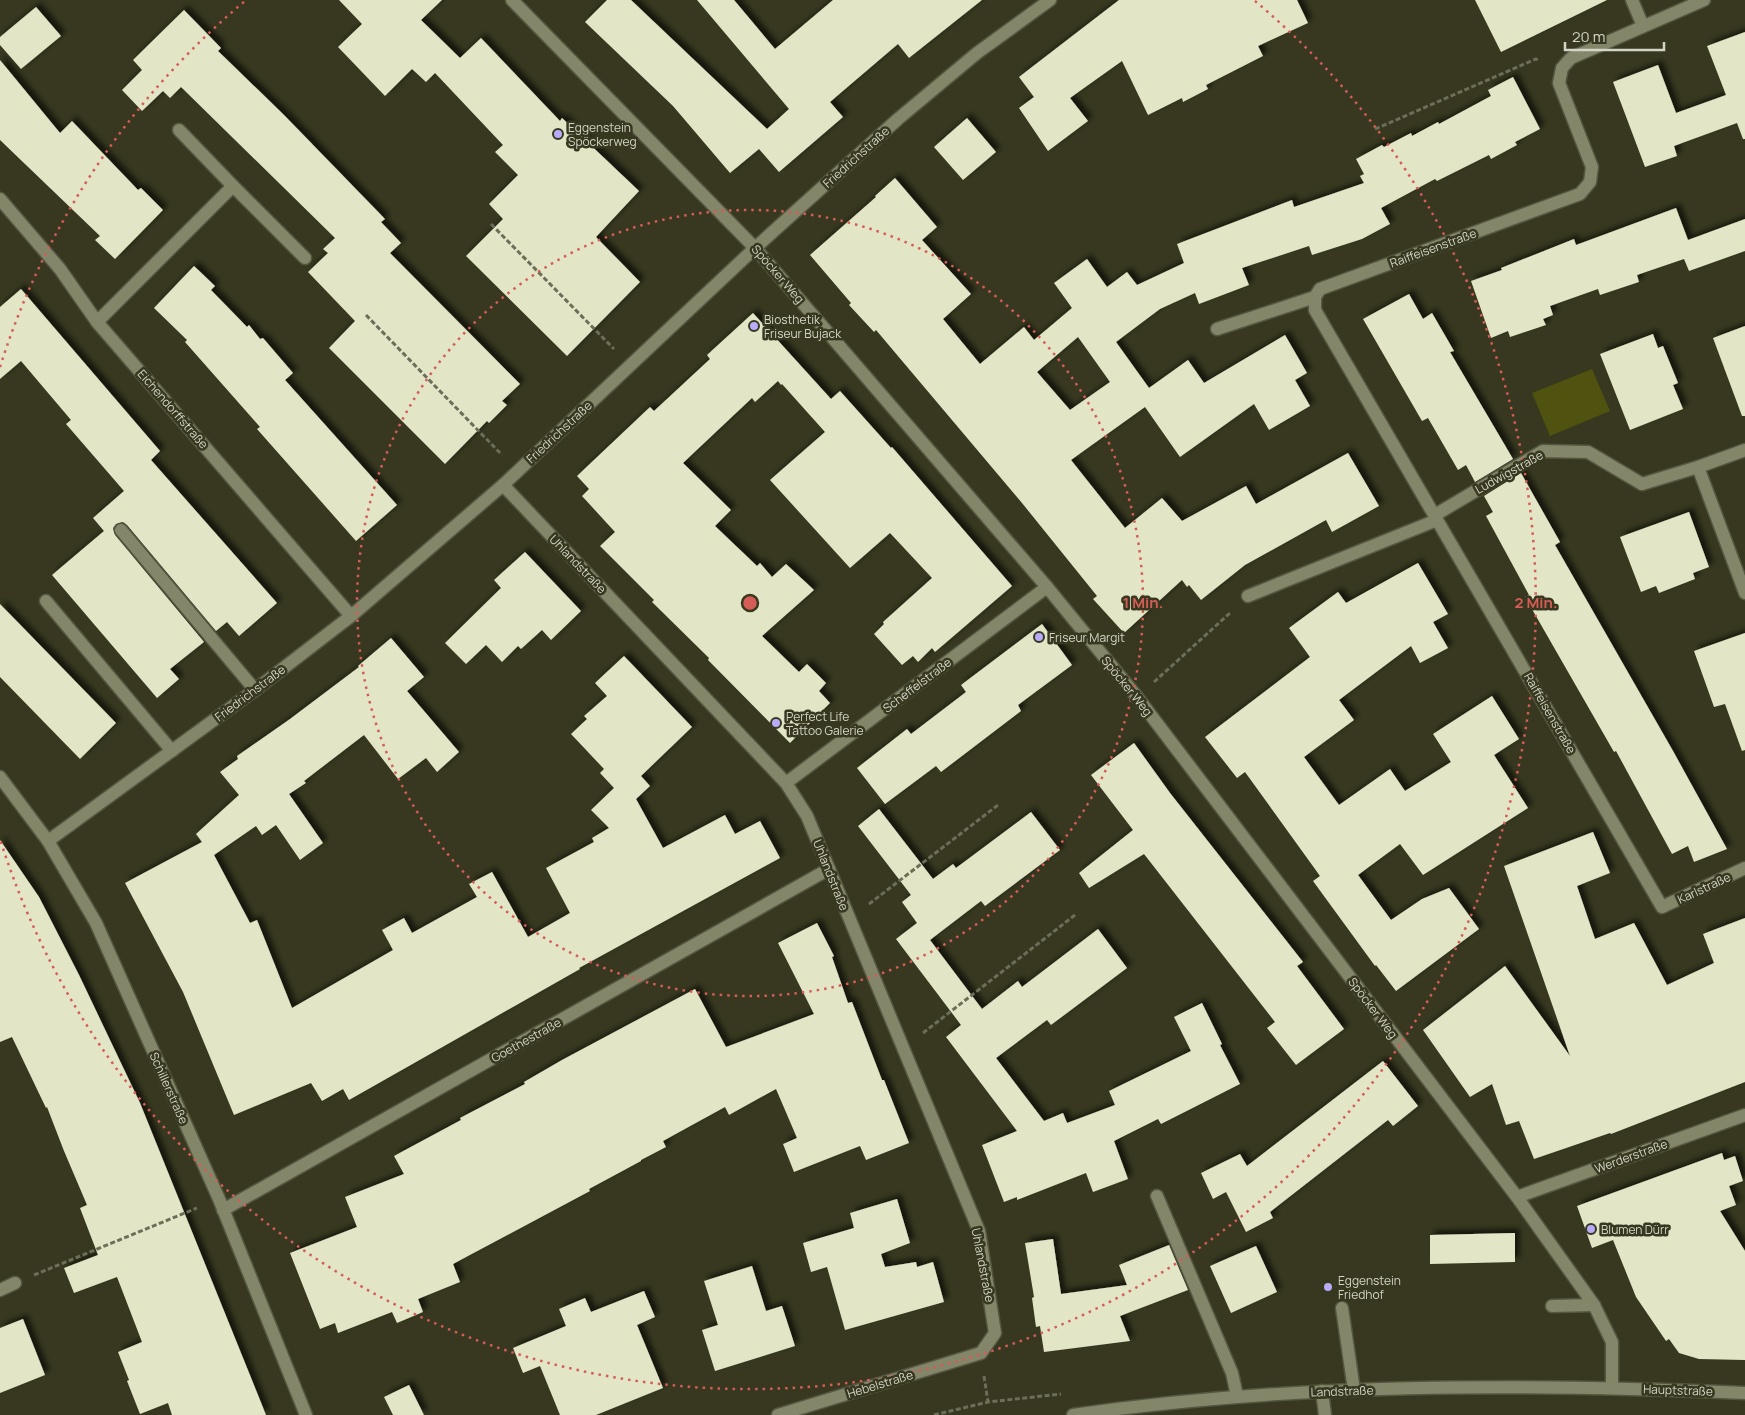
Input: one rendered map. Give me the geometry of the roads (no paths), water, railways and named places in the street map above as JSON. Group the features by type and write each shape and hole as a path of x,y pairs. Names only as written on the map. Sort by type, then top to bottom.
{"street":[{"name":"Spöcker Weg","path":"512,0 755,248 1047,587 1137,697 1517,1197 1594,1305 1612,1342 1612,1388"},
{"name":"Friedrichstraße","path":"48,841 255,690 351,616 503,485 755,248 898,119 977,54 1050,0"},
{"path":"1632,0 1643,26 1704,0"},
{"name":"Raiffeisenstraße","path":"1643,26 1572,58 1562,68 1559,84 1592,167 1590,182 1580,194 1320,290 1315,297 1314,310 1662,907"},
{"path":"179,130 305,258"},
{"path":"97,322 234,186"},
{"name":"Eichendorffstraße","path":"0,199 60,269 97,322 351,616"},
{"path":"1217,329 1315,297"},
{"name":"Ludwigstraße","path":"1436,517 1543,451 1588,452 1642,484 1745,450"},
{"path":"1698,467 1745,593"},
{"name":"Uhlandstraße","path":"503,485 786,783 807,816 979,1231 995,1333 981,1353"},
{"path":"1248,596 1436,517"},
{"path":"122,530 255,690"},
{"name":"Scheffelstraße","path":"786,783 1047,587"},
{"path":"46,601 172,751"},
{"name":"Schillerstraße","path":"0,777 48,841 96,923 221,1205 306,1415"},
{"name":"Karlstraße","path":"1662,907 1745,868"},
{"name":"Goethestraße","path":"221,1205 829,869"},
{"name":"Werderstraße","path":"1517,1197 1745,1115"},
{"path":"1156,1196 1232,1373 1237,1396"},
{"path":"0,1290 15,1283"},
{"path":"1552,1306 1594,1305"},
{"path":"1342,1308 1354,1390"},
{"name":"Hebelstraße","path":"778,1415 981,1353"},
{"name":"Landstraße","path":"1073,1415 1135,1406 1237,1396 1322,1391 1410,1388 1612,1388"},
{"name":"Hauptstraße","path":"1612,1388 1745,1393"},
{"path":"1322,1391 1325,1415"}],"place":[{"name":"Eggenstein Spöckerweg","path":"558,134"},
{"name":"Biosthetik Friseur Bujack","path":"754,326"},
{"name":"Friseur Margit","path":"1039,637"},
{"name":"Perfect Life Tattoo Galerie","path":"776,723"},
{"name":"Blumen Dürr","path":"1591,1229"},
{"name":"Eggenstein Friedhof","path":"1328,1287"}]}
